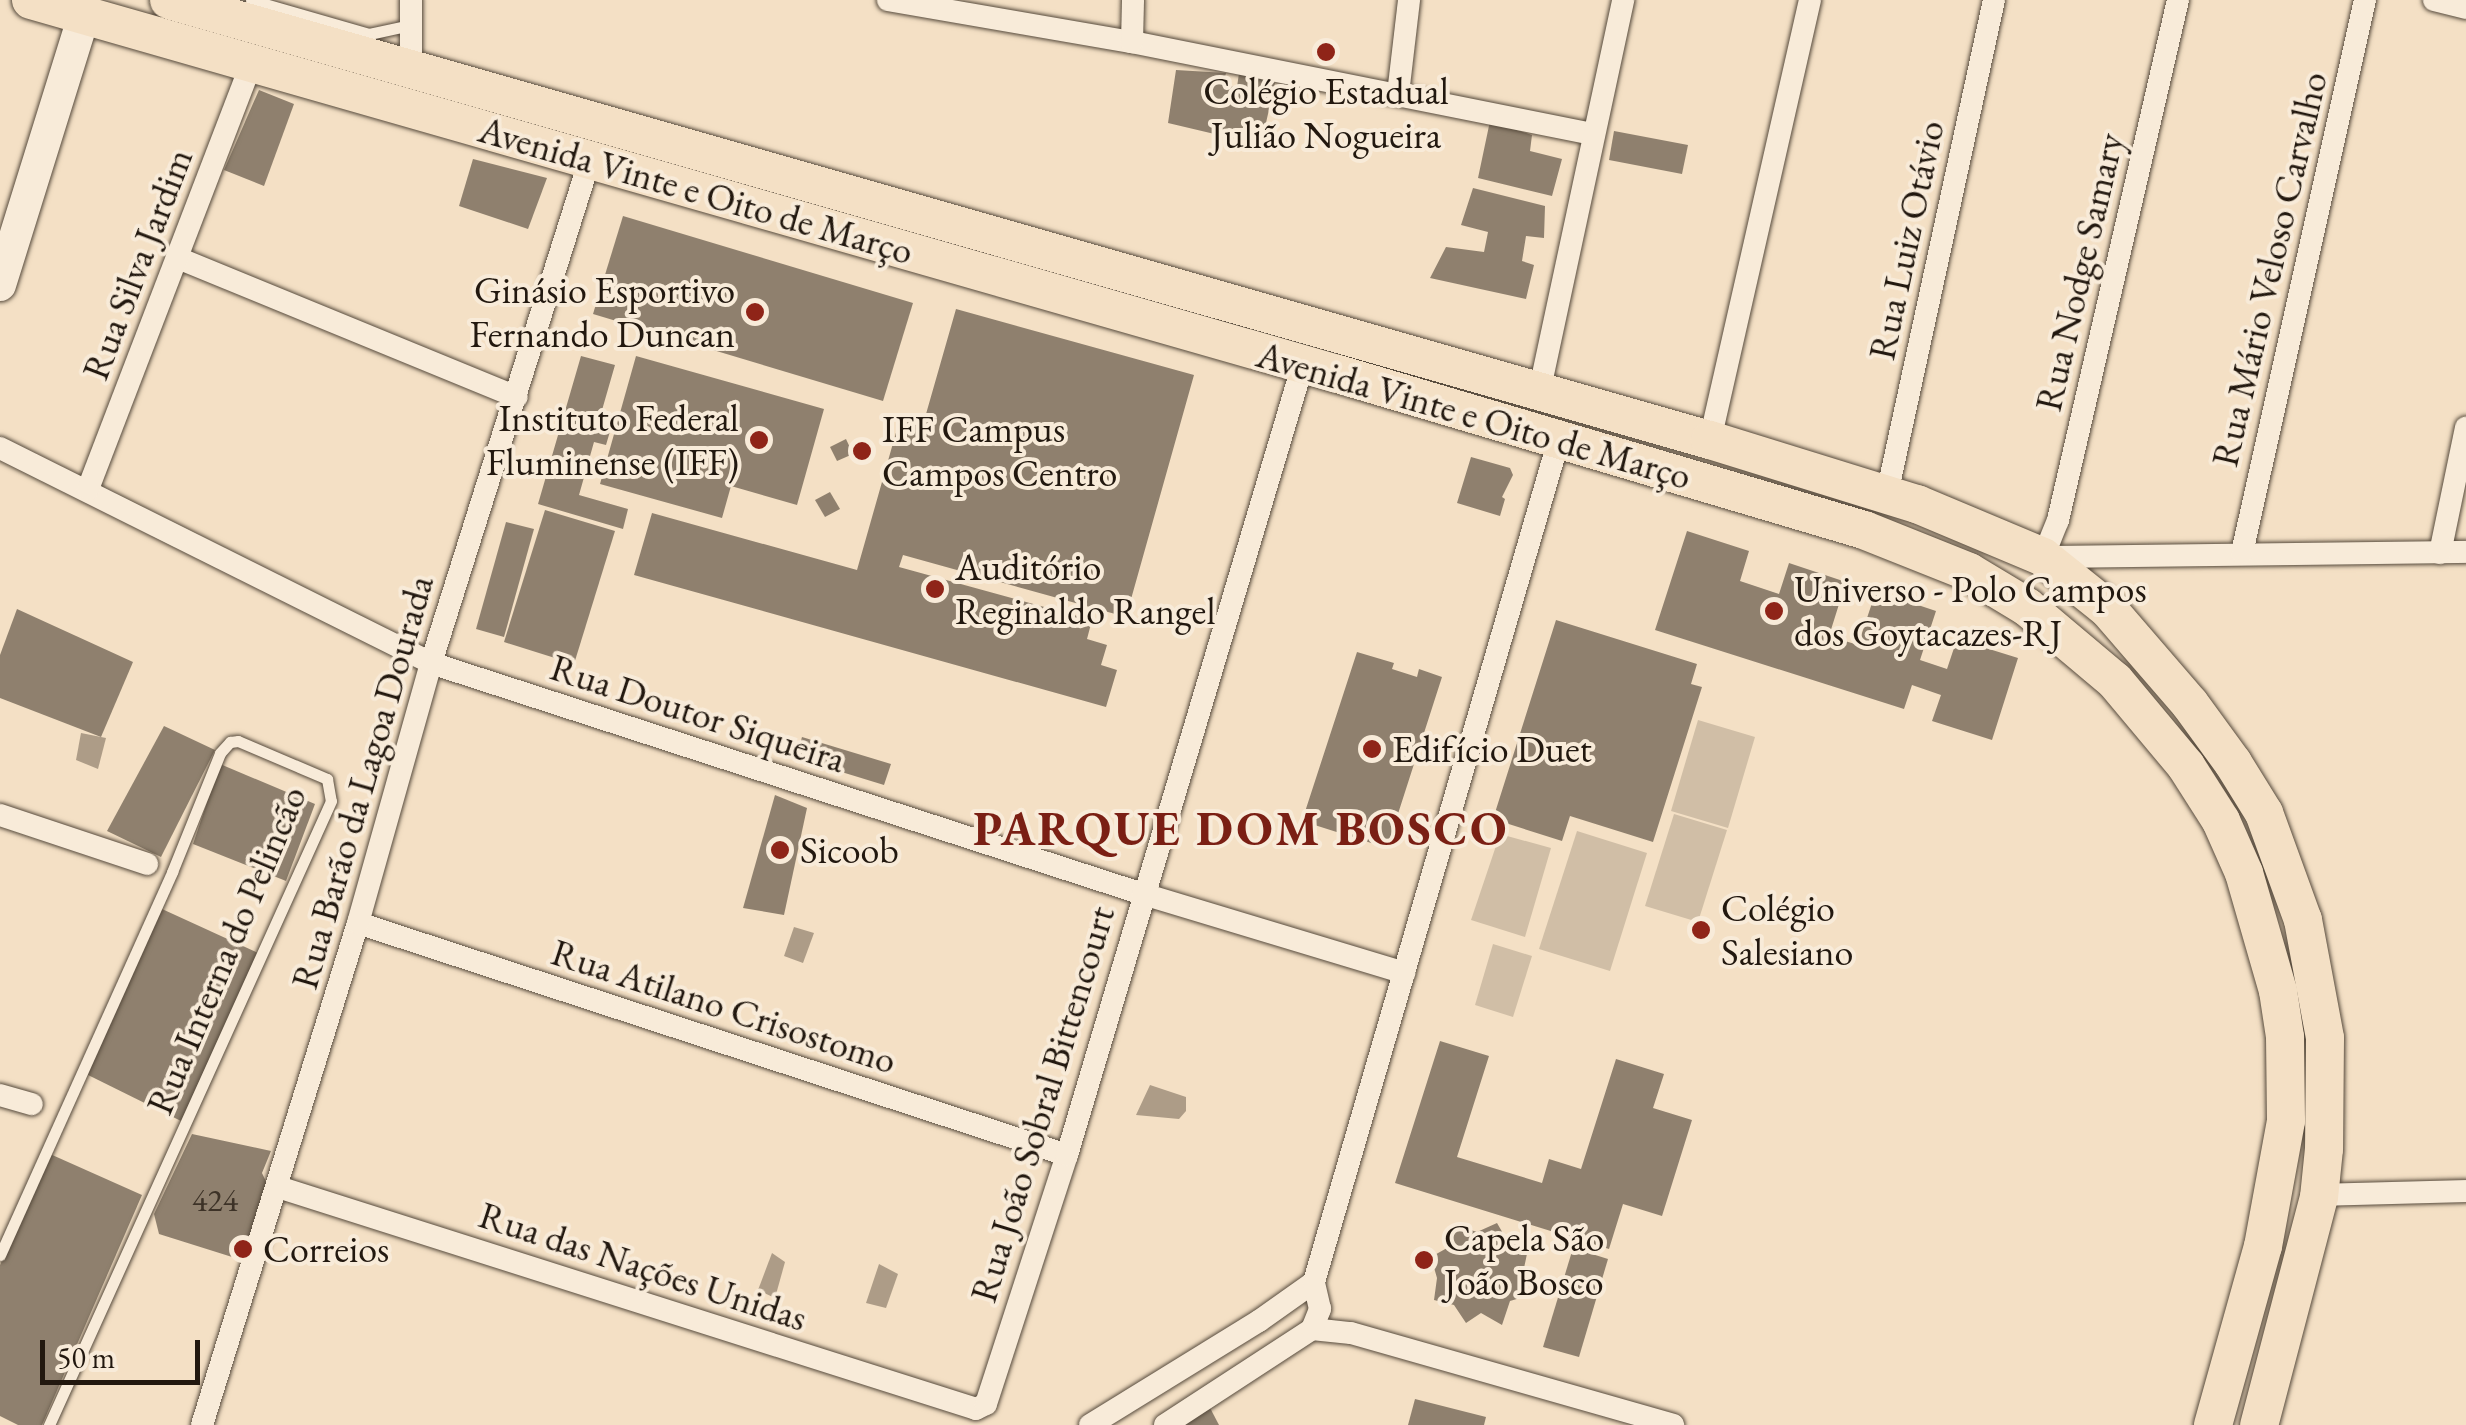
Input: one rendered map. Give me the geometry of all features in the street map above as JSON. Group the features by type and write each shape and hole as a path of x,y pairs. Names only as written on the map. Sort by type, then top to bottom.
{"main road":[{"name":"Avenida Vinte e Oito de Março","path":"31,0 1559,439 1918,549 2027,606 2115,681 2153,722 2221,821 2244,873 2278,991 2285,1037 2286,1121 2262,1246 2213,1425"},
{"name":"Avenida Vinte e Oito de Março","path":"170,0 774,176 1710,440 1887,494 2043,557 2108,609 2151,657 2232,763 2264,814 2303,920 2324,1038 2328,1090 2318,1195 2259,1425"},
{"path":"0,285 84,15"},
{"path":"590,160 599,146 617,146 724,173 774,176"},
{"path":"1320,369 1353,368 1518,417 1532,414 1539,393"},
{"path":"1559,439 1564,428 1578,418 1724,458 1752,453"},
{"path":"2278,991 2294,1014 2298,1124 2293,1177 2295,1186 2318,1195"}],"street":[{"path":"411,0 411,72"},
{"path":"888,0 955,6 1593,134"},
{"path":"1132,42 1133,0"},
{"path":"1398,94 1409,0"},
{"path":"1539,393 1623,0"},
{"path":"1710,440 1810,0"},
{"name":"Rua Luiz Otávio","path":"1887,494 1994,0"},
{"name":"Rua Nodge Samary","path":"2043,557 2058,520 2178,0"},
{"name":"Rua Mário Veloso Carvalho","path":"2242,552 2365,0"},
{"path":"2434,0 2466,8"},
{"name":"Rua Silva Jardim","path":"88,489 252,64"},
{"name":"Rua Barão da Lagoa Dourada","path":"202,1425 358,923 431,663 590,160"},
{"path":"178,258 517,397"},
{"name":"Rua João Sobral Bittencourt","path":"986,1416 1068,1155 1143,894 1320,369"},
{"path":"2440,553 2466,428"},
{"path":"1316,1319 1314,1282 1559,439"},
{"name":"Rua Doutor Siqueira","path":"0,448 431,663 1143,894 1404,973"},
{"path":"2043,557 2466,552"},
{"path":"0,815 147,864"},
{"name":"Rua Atilano Crisostomo","path":"358,923 1068,1155"},
{"path":"0,1095 32,1104"},
{"name":"Rua das Nações Unidas","path":"278,1187 986,1416"},
{"path":"2318,1195 2466,1191"},
{"path":"1090,1425 1259,1321 1314,1282"},
{"path":"1316,1319 1627,1419 1674,1425"},
{"path":"1166,1425 1316,1319"}],"lane":[{"path":"251,0 369,34 411,25"},
{"name":"Rua Interna do Pelincão","path":"0,1255 172,872 220,753 238,741 327,779 330,800 49,1425"}],"shaded area":[{"path":"1698,720 1755,737 1728,828 1671,811"},
{"path":"81,733 106,738 98,769 76,760"},
{"path":"1674,814 1727,830 1698,922 1645,906"},
{"path":"1577,831 1647,853 1610,971 1539,949"},
{"path":"1500,834 1551,848 1525,937 1471,920"},
{"path":"794,927 814,933 803,963 784,956"},
{"path":"1493,944 1532,956 1513,1017 1475,1005"},
{"path":"1150,1085 1186,1097 1186,1111 1179,1119 1136,1115"},
{"path":"772,1253 785,1262 775,1298 758,1290"},
{"path":"879,1264 898,1274 886,1308 866,1303"}],"building":[{"path":"1176,70 1226,73 1223,86 1237,87 1239,73 1275,83 1261,145 1168,123"},
{"path":"259,90 294,104 264,186 224,170"},
{"path":"1490,121 1532,135 1530,151 1562,159 1552,196 1478,178"},
{"path":"1614,131 1688,145 1682,174 1609,160"},
{"path":"473,159 547,178 528,229 459,206"},
{"path":"1473,188 1545,206 1544,238 1526,236 1522,261 1534,265 1526,299 1430,278 1446,247 1484,252 1488,232 1461,225"},
{"path":"623,216 913,303 883,401 593,314"},
{"path":"956,309 1194,375 1126,617 903,555 899,567 1092,620 1087,639 1107,645 1101,665 1117,670 1106,707 634,575 652,513 857,570 901,415 924,421"},
{"path":"581,356 615,365 598,424 611,428 606,445 594,442 579,495 628,509 623,529 538,504"},
{"path":"636,356 824,409 797,505 731,486 722,518 600,484"},
{"path":"846,439 853,454 837,461 830,447"},
{"path":"1471,457 1510,468 1513,475 1502,497 1505,499 1500,516 1457,503"},
{"path":"830,492 840,509 825,517 815,500"},
{"path":"545,510 615,531 574,664 504,642"},
{"path":"506,522 534,529 504,637 476,629"},
{"path":"1687,531 1749,551 1740,581 1779,594 1789,563 1846,582 1829,636 1858,645 1876,591 1936,611 1920,660 1947,669 1957,639 2018,658 1992,740 1932,721 1941,695 1912,685 1904,709 1655,630"},
{"path":"17,609 133,662 101,737 0,698 0,655"},
{"path":"1556,620 1697,664 1691,684 1702,687 1653,842 1570,816 1562,841 1493,819"},
{"name":"Edifício Duet","path":"1357,652 1394,663 1392,669 1417,677 1419,669 1442,677 1387,848 1302,821"},
{"path":"164,726 215,750 161,857 107,831"},
{"path":"802,737 891,764 884,785 796,758"},
{"path":"220,764 315,804 286,881 193,844"},
{"name":"Sicoob","path":"775,795 807,808 784,915 743,908"},
{"path":"162,909 258,953 181,1121 84,1073"},
{"path":"1440,1041 1489,1056 1457,1157 1542,1183 1549,1159 1581,1169 1616,1059 1664,1074 1653,1108 1692,1120 1662,1216 1623,1204 1609,1249 1395,1183"},
{"path":"192,1134 271,1151 262,1173 271,1192 248,1262 159,1234 154,1214"},
{"path":"50,1154 142,1195 42,1425 18,1425 0,1416 0,1265"},
{"path":"1497,1223 1508,1242 1528,1249 1523,1273 1530,1295 1510,1301 1502,1325 1481,1313 1466,1323 1454,1305 1434,1300 1437,1278 1431,1257 1447,1248 1456,1225 1477,1232"},
{"path":"1573,1248 1608,1259 1579,1357 1543,1347"},
{"path":"1415,1399 1486,1417 1484,1425 1408,1425"},
{"path":"1208,1404 1219,1425 1175,1425"}],"place":[{"name":"Colégio Estadual Julião Nogueira","path":"1326,52"},
{"name":"Ginásio Esportivo Fernando Duncan","path":"755,312"},
{"name":"Instituto Federal Fluminense (IFF)","path":"759,440"},
{"name":"IFF Campus Campos Centro","path":"862,451"},
{"name":"Auditório Reginaldo Rangel","path":"935,589"},
{"name":"Universo - Polo Campos dos Goytacazes-RJ","path":"1774,611"},
{"name":"Edifício Duet","path":"1372,749"},
{"name":"Sicoob","path":"780,850"},
{"name":"Colégio Salesiano","path":"1701,930"},
{"name":"Correios","path":"243,1249"},
{"name":"Capela São João Bosco","path":"1424,1260"}],"district":[{"name":"PARQUE DOM BOSCO","path":"1241,829"}]}
